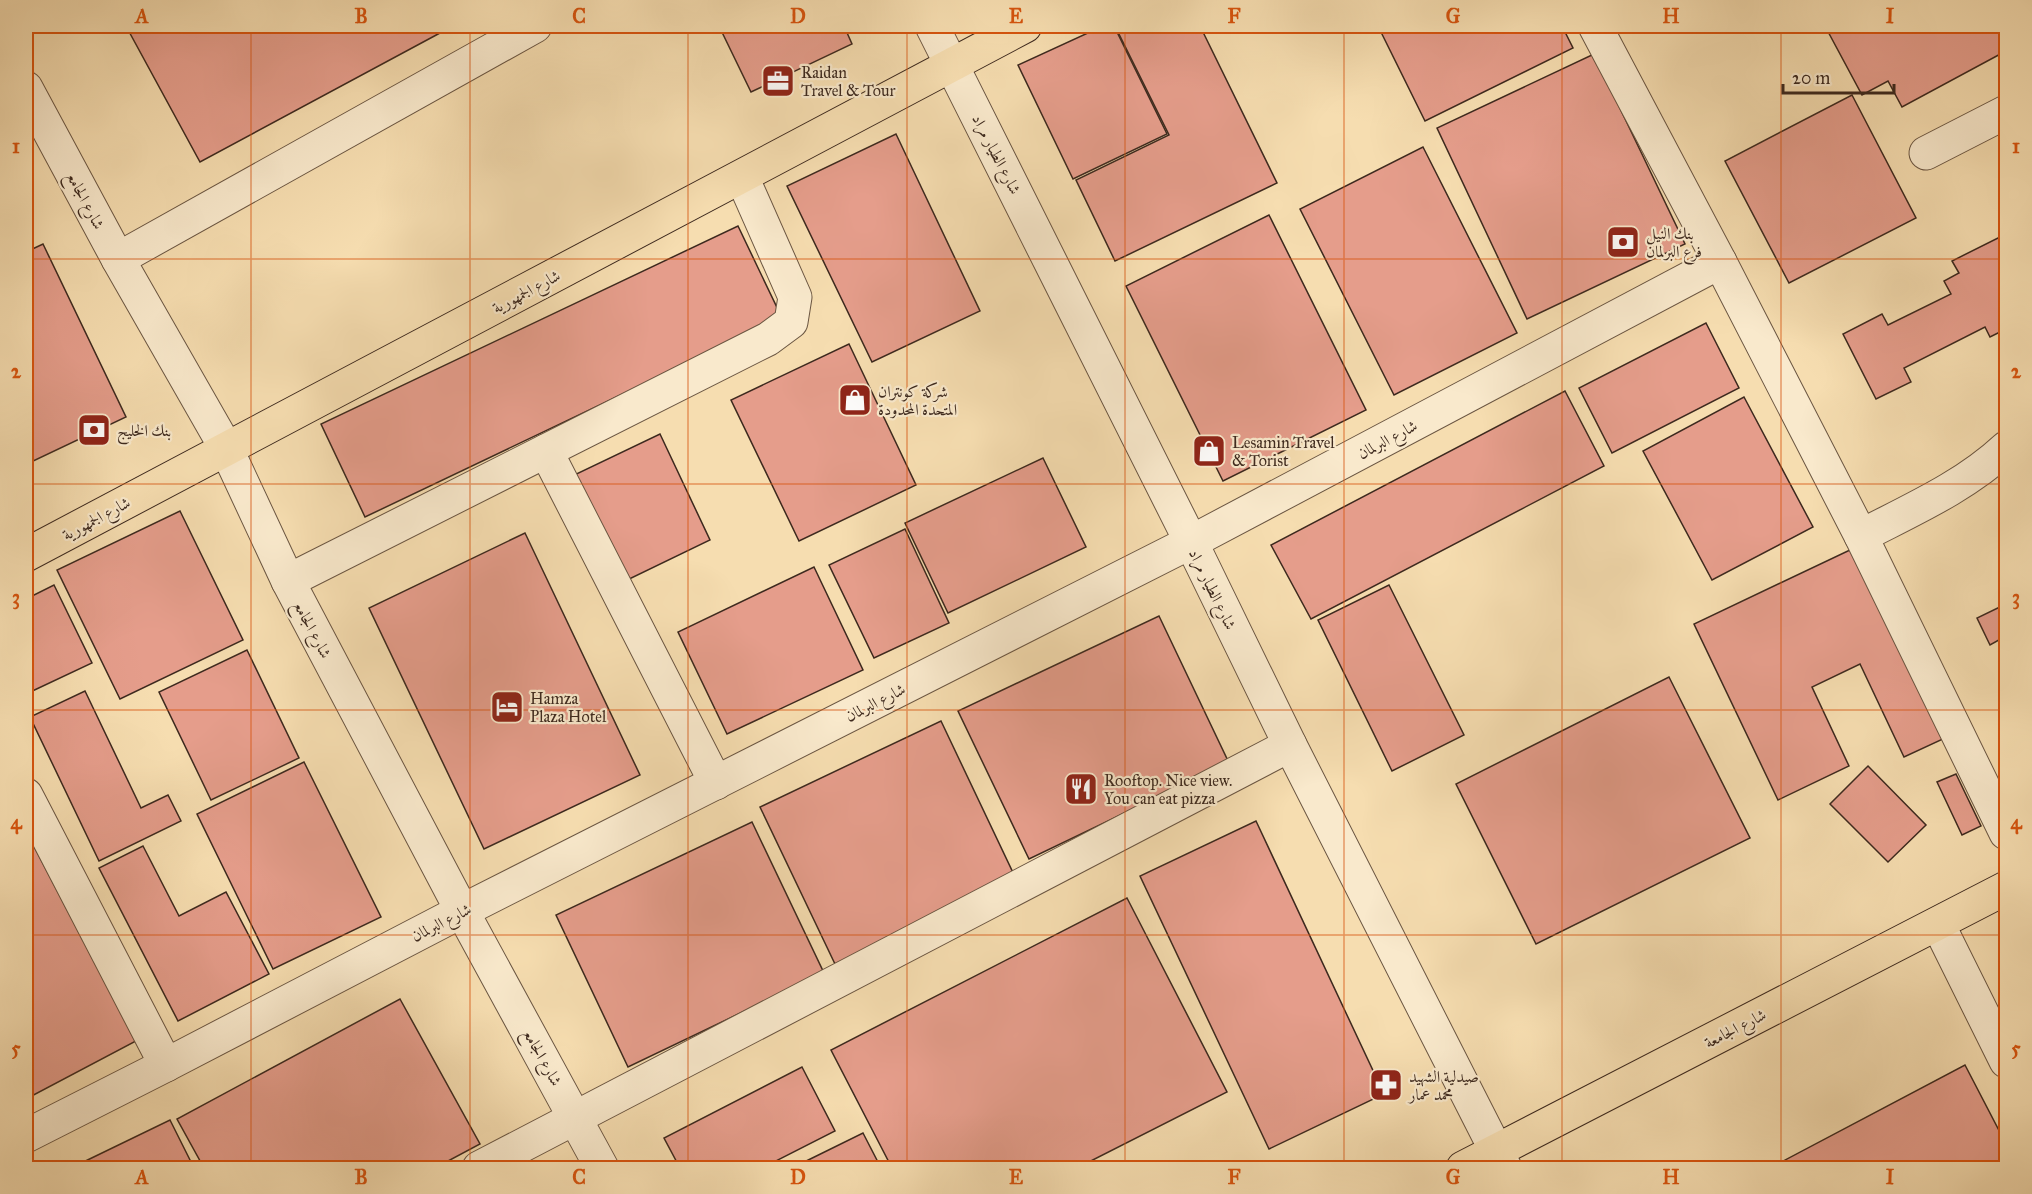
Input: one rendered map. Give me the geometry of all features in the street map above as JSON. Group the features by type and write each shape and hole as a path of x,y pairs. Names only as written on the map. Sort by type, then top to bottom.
{"main road":[{"name":"شارع الجمهورية","path":"26,555 1025,26"},
{"name":"شارع الجامعة","path":"1463,1168 1501,1160 2007,888"}],"street":[{"path":"118,259 535,26"},
{"name":"شارع الطيار مراد","path":"932,26 1191,542 1290,745 1501,1160"},
{"path":"1595,26 1861,536 2007,833"},
{"name":"شارع الجامع","path":"26,88 118,259 226,448 288,581 462,911 602,1168"},
{"path":"1926,153 2007,112"},
{"path":"288,581 768,339 791,322 795,297 742,177"},
{"name":"شارع البرلمان","path":"26,1136 462,911 1191,542 1720,262"},
{"path":"1861,536 1974,475 2007,448"},
{"path":"546,451 716,783"},
{"path":"479,1168 1290,745"},
{"path":"26,795 166,1065"},
{"path":"1938,924 2007,1061"}],"building":[{"path":"126,26 453,26 200,162"},
{"path":"719,26 844,26 852,44 751,92"},
{"path":"1103,26 1114,26 1167,134 1073,179 1018,65"},
{"path":"1115,26 1200,26 1277,183 1115,261 1076,180 1169,135"},
{"path":"1378,26 1562,26 1573,48 1425,121"},
{"path":"1825,26 2006,26 2006,51 1902,107 1888,81 1862,95"},
{"path":"1594,54 1685,244 1527,319 1437,128"},
{"path":"1852,95 1916,218 1789,283 1725,161"},
{"path":"896,134 980,311 872,362 787,186"},
{"path":"1423,147 1517,333 1394,395 1300,209"},
{"path":"1269,215 1366,410 1223,481 1126,286"},
{"path":"738,226 782,318 365,517 321,424"},
{"path":"2006,234 2006,329 1990,337 1985,327 1904,368 1911,382 1876,399 1843,334 1882,314 1888,325 1951,294 1944,281 1959,273 1952,261"},
{"path":"43,244 126,417 29,463 26,456 26,252"},
{"path":"1706,323 1739,388 1612,453 1579,388"},
{"path":"849,344 916,485 799,541 731,400"},
{"path":"1565,391 1604,466 1311,619 1271,545"},
{"path":"1744,397 1813,527 1712,580 1643,451"},
{"path":"660,434 710,540 621,583 570,477"},
{"path":"1043,458 1086,547 948,613 905,523"},
{"path":"180,511 243,640 120,699 57,570"},
{"path":"905,529 949,623 874,658 829,565"},
{"path":"525,533 640,775 484,849 369,608"},
{"path":"1852,549 1943,739 1904,757 1860,664 1812,687 1849,766 1778,800 1694,624"},
{"path":"814,567 863,670 727,734 678,632"},
{"path":"54,585 92,663 26,694 26,599"},
{"path":"1389,585 1464,735 1392,771 1318,620"},
{"path":"2006,604 2006,636 1990,645 1977,618"},
{"path":"1159,616 1229,763 1029,859 958,711"},
{"path":"247,650 299,758 211,800 159,692"},
{"path":"1669,677 1750,838 1536,944 1456,784"},
{"path":"85,691 141,808 168,795 181,821 99,861 30,717"},
{"path":"941,721 1016,879 835,964 760,807"},
{"path":"304,762 381,917 273,969 197,814"},
{"path":"1868,766 1926,825 1888,862 1830,804"},
{"path":"1956,774 1981,826 1962,835 1937,782"},
{"path":"1256,821 1384,1094 1269,1149 1140,876"},
{"path":"752,822 824,973 628,1067 556,915"},
{"path":"26,831 136,1041 26,1099"},
{"path":"143,846 179,916 226,892 269,974 178,1021 99,868"},
{"path":"1127,898 1227,1092 1077,1168 892,1168 831,1050"},
{"path":"400,999 480,1144 435,1168 204,1168 177,1119"},
{"path":"1965,1065 2006,1144 2006,1168 1770,1168"},
{"path":"802,1067 835,1131 762,1168 680,1168 664,1138"},
{"path":"170,1120 194,1168 71,1168"},
{"path":"863,1133 881,1168 792,1168"}],"place":[{"name":"Raidan Travel & Tour","path":"778,81"},
{"name":"بنك النيل فرع البرلمان","path":"1623,242"},
{"name":"شركة كونتران المتحدة المحدودة","path":"855,400"},
{"name":"بنك الخليج","path":"94,430"},
{"name":"Lesamin Travel & Torist","path":"1209,451"},
{"name":"Hamza Plaza Hotel","path":"507,707"},
{"name":"Rooftop. Nice view. You can eat pizza","path":"1081,789"},
{"name":"صيدلية الشهيد محمد عمار","path":"1386,1085"}]}
